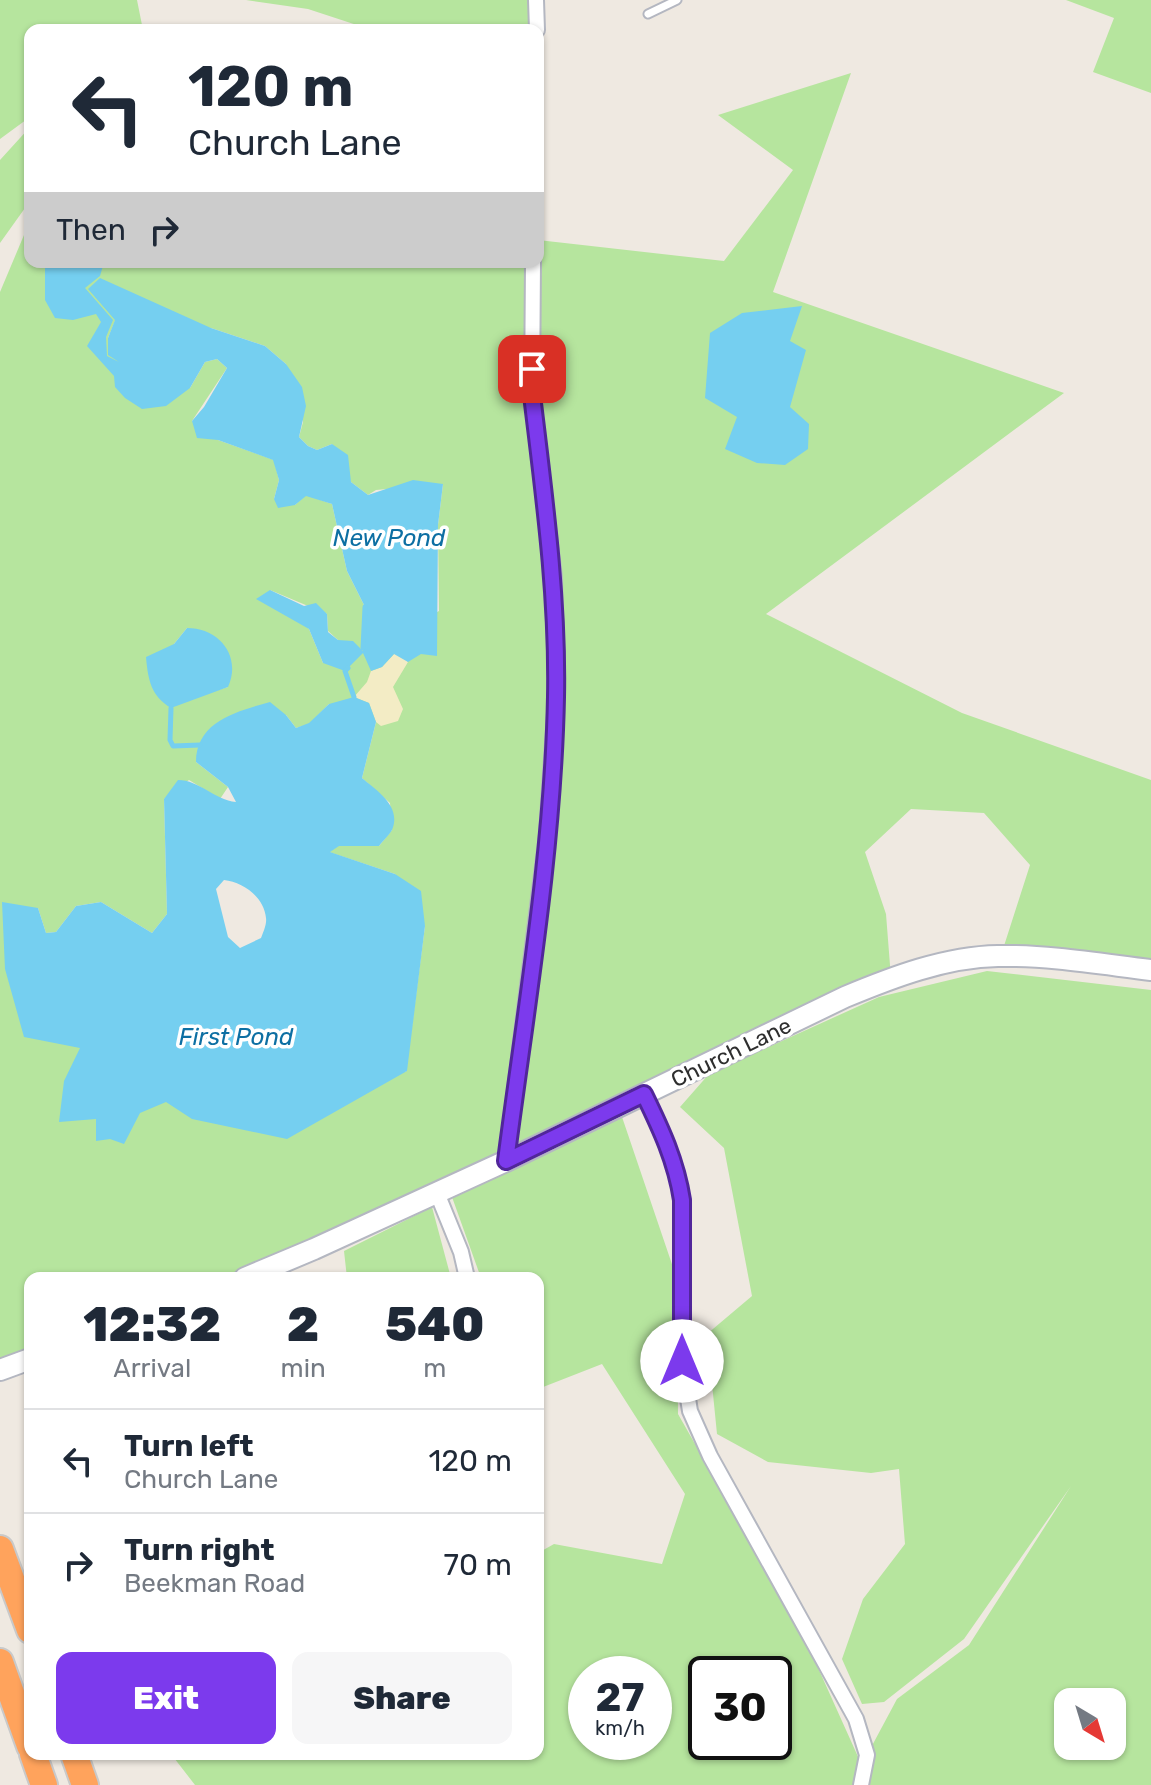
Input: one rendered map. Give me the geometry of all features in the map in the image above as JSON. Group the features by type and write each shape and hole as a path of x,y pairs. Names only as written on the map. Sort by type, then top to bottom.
{"highway":[{"path":"0,1549 24,1614"},
{"path":"0,1662 24,1729"},
{"path":"35,1760 44,1785"},
{"path":"76,1760 85,1785"}],"street":[{"path":"536,0 537,24"},
{"path":"506,1161 547,834 556,697 554,577 532,395 533,268"},
{"name":"Church Lane","path":"259,1272 506,1161 845,997 919,969 995,956 1061,959 1151,970"},
{"path":"644,1094 671,1150 680,1189 682,1361 690,1411 710,1456 856,1719 867,1755 861,1785"},
{"path":"437,1193 461,1252 466,1272"},
{"path":"0,1370 24,1361"}],"lane":[{"path":"648,14 677,0"}],"green space":[{"path":"0,0 137,0 142,24 24,24 24,121 0,139"},
{"path":"246,0 536,0 537,24 354,24 308,9"},
{"path":"1066,0 1151,0 1151,93 1093,72 1114,18"},
{"path":"851,73 773,292 1064,393 766,614 962,713 1151,780 1151,963 1003,949 1030,865 984,813 911,809 865,852 886,914 891,978 258,1272 24,1272 24,1361 0,1370 0,292 24,235 24,268 533,268 532,395 552,555 534,268 544,268 544,241 724,261 793,170 718,115","holes":["115,321 211,328 265,346 286,364 303,422 299,437 317,450 332,444 351,482 368,495 376,490 443,484 438,525 439,611 363,652 365,607 347,571 332,504 306,495 295,505 274,499 279,480 274,460 218,440 192,421 227,368 217,359 205,362 190,388 137,387 166,371 166,358 154,345 143,346 120,361 108,338","270,590 327,614 328,631 338,640 323,663 309,629","187,628 228,687 205,694 174,644","329,704 376,722 362,778 390,803 392,830 379,846 338,846 329,852 395,874 425,926 406,1072 5,969 38,908 46,933 56,932 76,906 101,902 152,933 167,914 164,799 189,780 220,799 228,787 196,762 286,715 296,728 309,724"]},
{"path":"24,134 24,209 0,243 0,160"},
{"path":"987,971 1151,990 1151,1785 195,1785 176,1760 544,1760 544,1550 554,1544 662,1564 685,1494 602,1364 544,1387 544,1272 479,1272 452,1197 621,1114 677,1279 678,1414 801,1630 864,1770 867,1755 897,1699 969,1645 1071,1486 964,1639 884,1702 862,1704 842,1659 863,1599 905,1544 899,1469 871,1473 768,1462 717,1434 707,1334 752,1296 724,1148 680,1107 709,1074 879,997"},
{"path":"432,1207 449,1272 346,1272 344,1251"}],"sand":[{"path":"394,654 400,654 408,662 393,687 403,709 398,721 381,726 376,722 369,703 354,697 367,682 371,671 382,667"}],"water":[{"name":"New Pond","path":"45,268 102,268 100,276 85,288 113,320 106,337 107,356 119,362 108,355 108,338 115,320 88,289 100,278 211,328 265,346 286,364 302,387 306,406 299,437 317,450 332,444 348,455 351,482 368,495 413,480 443,484 438,525 437,656 421,654 408,662 394,654 382,667 371,671 363,653 345,671 323,663 309,629 256,599 270,590 304,606 316,603 327,614 328,632 338,640 353,641 363,651 365,607 347,571 332,504 306,496 295,505 278,508 274,499 279,480 273,460 218,440 197,438 192,421 227,368 217,359 205,362 190,388 166,406 142,409 115,387 114,376 87,346 101,322 96,314 73,320 55,318 45,300"},
{"path":"802,306 790,341 806,350 790,407 809,424 808,449 785,465 757,463 725,449 737,417 705,398 710,333 742,313"},
{"path":"187,628 199,629 218,638 230,655 232,676 228,687 171,708 152,687 146,657 174,644"},
{"name":"First Pond","path":"354,697 369,703 376,722 362,778 381,794 394,814 392,830 379,846 339,846 330,852 395,874 421,891 425,926 407,1071 287,1139 192,1119 166,1102 140,1113 124,1144 110,1139 96,1141 96,1119 59,1122 64,1081 80,1048 24,1037 5,969 2,902 38,908 46,933 56,932 76,906 101,902 152,933 167,914 164,799 178,780 193,783 221,798 236,802 228,787 196,762 203,737 221,720 270,702 296,728 309,723 329,704","holes":["224,880 257,897 266,918 261,938 240,948 228,937 216,889"]}],"waterway":[{"path":"363,648 365,607"},
{"path":"348,668 345,671 354,697"},
{"path":"171,708 170,740 173,746 200,745"}],"route":[{"path":"532,369 532,395 554,577 556,697 547,834 506,1161 644,1094 671,1150 679,1178 682,1200 682,1361"}]}
